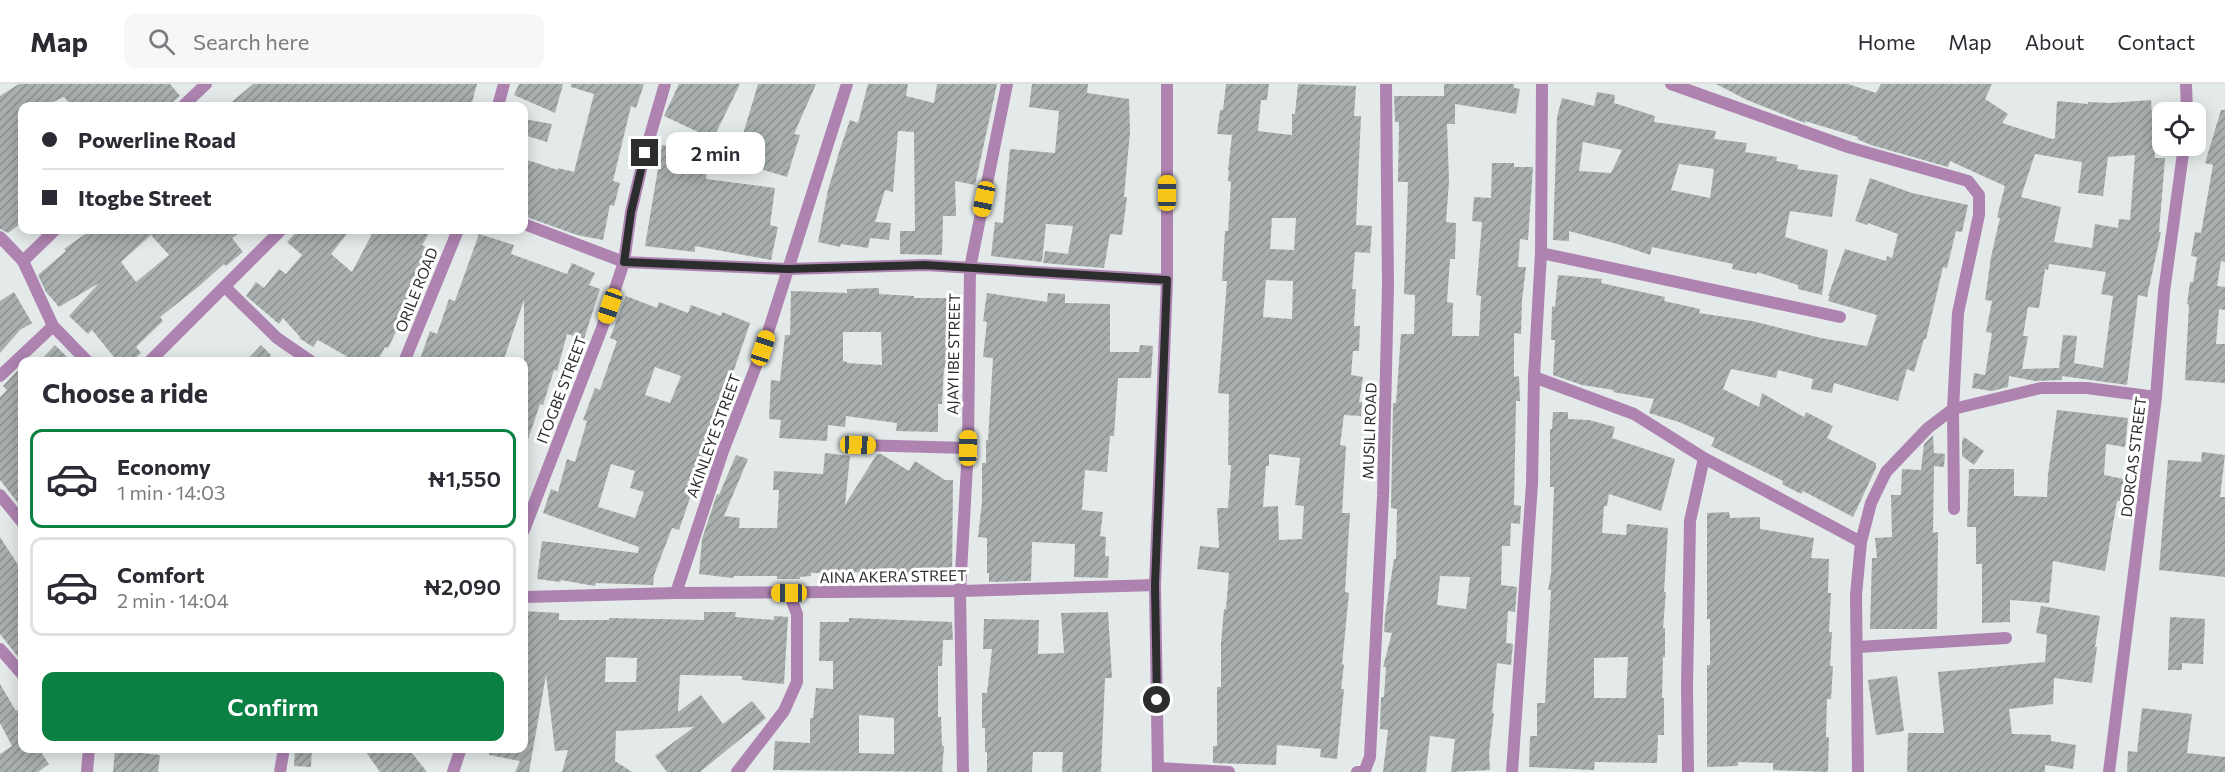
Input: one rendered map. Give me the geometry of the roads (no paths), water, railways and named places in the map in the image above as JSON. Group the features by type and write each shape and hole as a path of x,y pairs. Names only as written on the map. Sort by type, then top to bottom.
{"street":[{"path":"187,102 206,84"},
{"path":"499,102 504,84"},
{"name":"ITOGBE STREET","path":"528,520 602,328 624,262 631,212 665,84"},
{"name":"AKINLEYE STREET","path":"676,593 723,451 763,348 847,84"},
{"name":"AJAYI IBE STREET","path":"963,772 960,591 968,448 970,268 1007,84"},
{"path":"1167,84 1167,280 1155,585 1158,770 1229,772"},
{"name":"MUSILI ROAD","path":"1357,772 1365,770 1370,757 1383,496 1388,286 1386,84"},
{"path":"1512,772 1532,484 1534,377 1541,253 1542,84"},
{"path":"1671,84 1848,147 1968,181 1979,195 1979,215 1958,313 1953,409 1954,509"},
{"path":"2186,84 2187,102"},
{"name":"DORCAS STREET","path":"2109,772 2156,397 2164,292 2183,156"},
{"path":"528,226 624,262 788,269 925,265 1167,280"},
{"path":"23,261 51,234"},
{"path":"154,357 277,234"},
{"name":"ORILE ROAD","path":"406,357 456,234"},
{"path":"0,237 23,261 53,326 83,357"},
{"path":"1541,253 1840,317"},
{"path":"225,287 277,338 305,357"},
{"path":"20,357 53,326"},
{"path":"0,376 18,359"},
{"path":"1534,377 1634,414 1704,458 1861,542"},
{"path":"1858,772 1856,595 1861,542 1871,503 1886,472 1929,428 1953,409 2041,388 2087,388 2156,397"},
{"path":"858,445 968,448"},
{"path":"1688,772 1690,521 1704,458"},
{"path":"0,495 18,517"},
{"name":"AINA AKERA STREET","path":"528,597 676,593 960,591 1155,585"},
{"path":"737,772 784,711 797,682 797,614 789,593"},
{"path":"1858,647 2006,638"},
{"path":"0,649 18,669"},
{"path":"87,772 89,753"},
{"path":"280,772 283,753"},
{"path":"453,772 459,753"}]}
